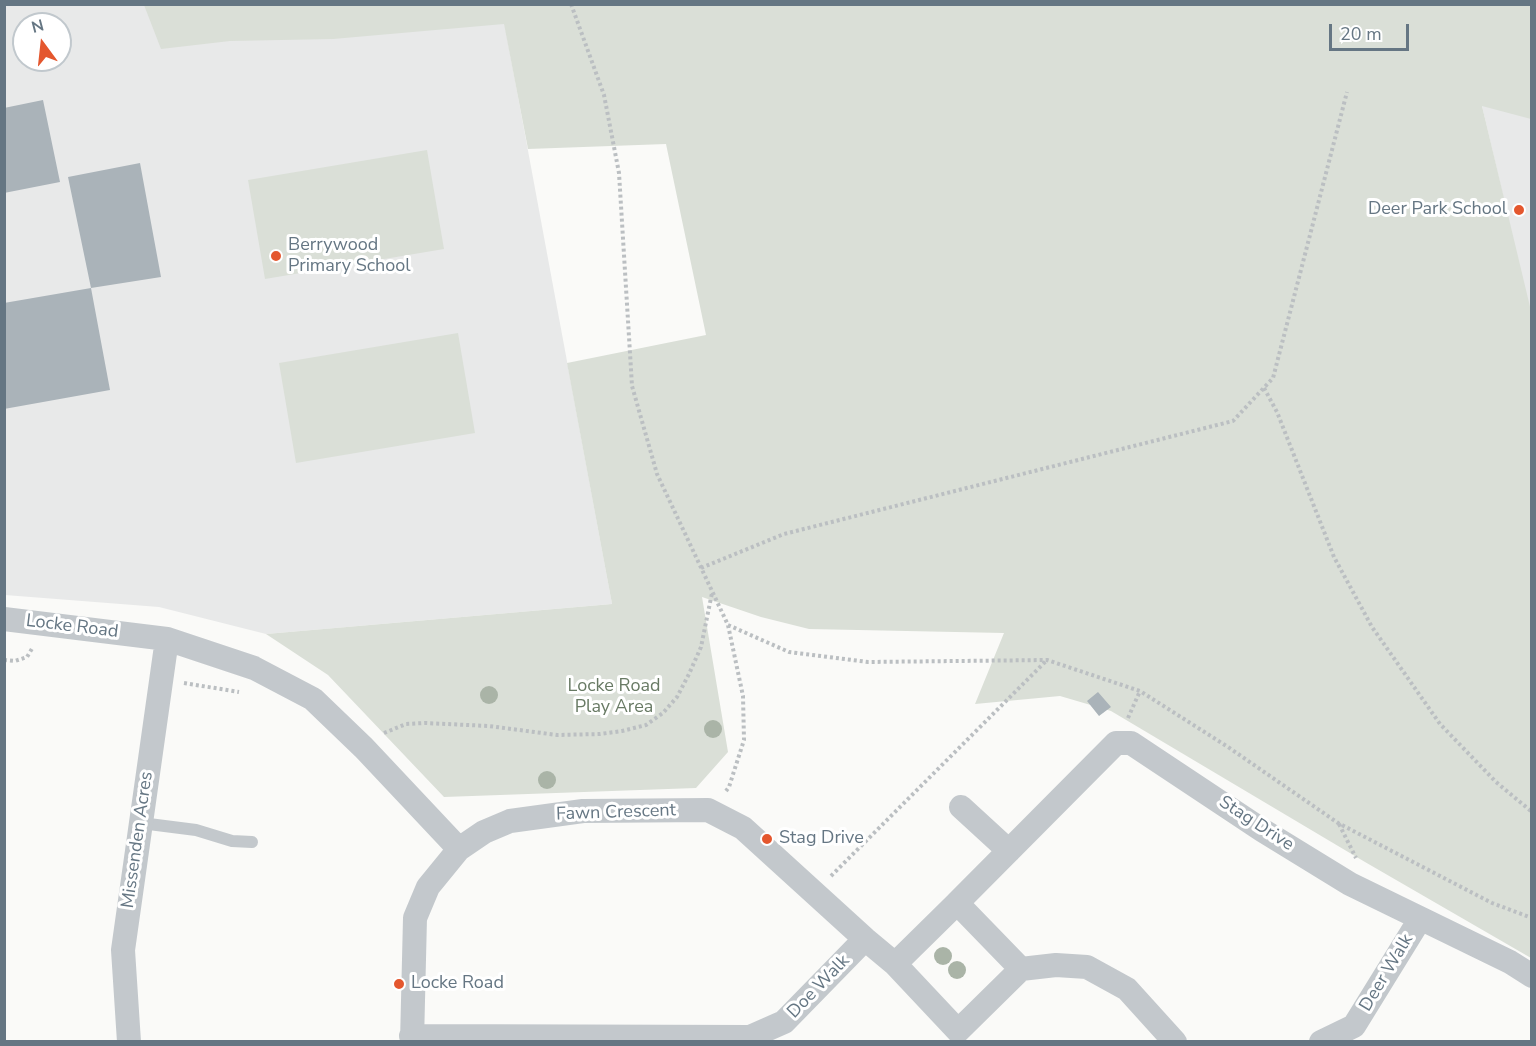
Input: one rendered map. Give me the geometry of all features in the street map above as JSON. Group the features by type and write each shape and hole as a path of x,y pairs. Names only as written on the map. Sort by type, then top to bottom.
{"street":[{"name":"Locke Road","path":"4,619 167,639 254,668 313,699 364,748 459,849"},
{"name":"Missenden Acres","path":"129,1041 123,950 167,639"},
{"name":"Stag Drive","path":"895,964 1116,743 1131,743 1262,830 1350,884 1510,962 1532,976"},
{"path":"961,807 1009,851"},
{"name":"Fawn Crescent","path":"412,1039 415,918 428,887 459,849 484,832 510,821 583,811 708,810 743,828 895,964 958,1036"},
{"path":"957,903 1021,969"},
{"name":"Deer Walk","path":"1321,1041 1354,1026 1420,919"},
{"name":"Doe Walk","path":"412,1039 750,1037 784,1022 865,939"},
{"path":"958,1036 1021,969 1056,965 1087,967 1127,989 1175,1041"}],"lane":[{"path":"141,823 196,830 232,841 252,843"}],"path":[{"path":"571,4 604,95 619,173 632,386 657,474 728,625 743,696 744,740 729,787 708,810"},
{"path":"701,568 784,534 1233,421 1273,378 1347,92"},
{"path":"1264,388 1277,412 1334,557 1372,627 1440,724 1496,782 1532,812"},
{"path":"364,748 380,735 406,724 489,726 557,735 600,734 646,725 663,713 677,697 689,674 701,648 712,592"},
{"path":"815,893 1047,660"},
{"path":"161,679 248,694"}],"shaded area":[{"name":"Berrywood Primary School","path":"4,5 501,5 612,604 266,634 159,607 5,595"},
{"name":"Deer Park School","path":"1531,5 1531,315 1482,106"}],"green space":[{"name":"Locke Road Play Area","path":"144,5 1531,5 1531,119 1482,106 1532,315 1531,958 1111,711 1060,696 975,704 1004,633 809,629 761,617 702,597 728,752 696,788 444,797 328,675 266,634 612,604 567,363 706,335 666,144 528,149 504,24 333,39 230,41 161,49"},
{"path":"427,150 444,249 265,279 248,180"},
{"path":"458,333 475,433 296,463 279,363"}],"building":[{"path":"43,100 60,182 4,193 4,108"},
{"path":"140,163 161,277 91,288 68,177"},
{"path":"91,288 110,390 4,409 4,303"},
{"path":"1098,692 1111,707 1099,716 1087,701"}],"place":[{"name":"Deer Park School","path":"1519,210"},
{"name":"Berrywood Primary School","path":"276,256"},
{"name":"Stag Drive","path":"767,839"},
{"name":"Locke Road","path":"399,984"}]}
